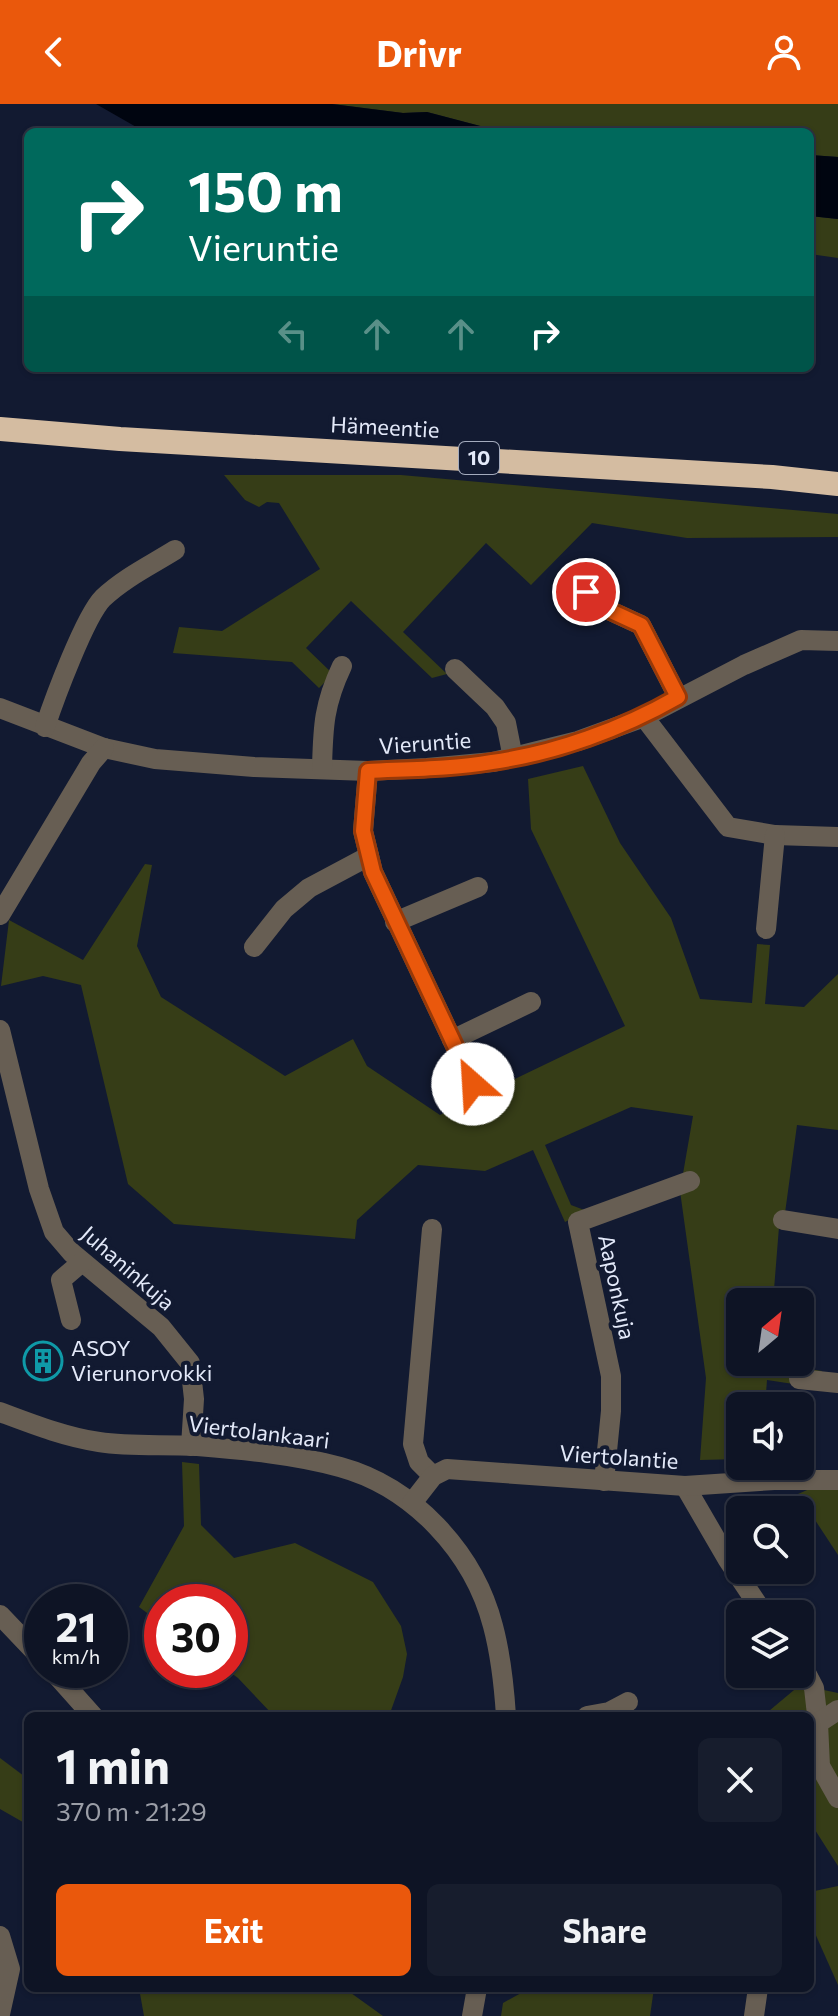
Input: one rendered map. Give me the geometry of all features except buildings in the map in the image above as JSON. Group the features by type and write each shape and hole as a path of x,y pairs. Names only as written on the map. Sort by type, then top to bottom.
{"highway":[{"name":"Hämeentie","path":"0,429 120,439 772,477 838,484"},
{"name":"Hämeentie","path":"0,443 73,446 120,439"}],"street":[{"path":"45,727 86,627 101,600 134,574 175,550"},
{"path":"570,577 602,607 641,625 678,697"},
{"name":"Vieruntie","path":"0,708 104,748 155,759 254,767 368,771 493,762 578,741 644,717 678,697 801,640 838,641"},
{"path":"322,768 323,719 329,694 342,666"},
{"path":"455,669 495,707 506,723 513,758"},
{"path":"644,717 728,827 775,835 838,837"},
{"path":"0,915 91,763 104,748"},
{"path":"368,771 363,831 369,856 395,922 473,1084"},
{"path":"766,929 775,835"},
{"path":"254,947 284,909 309,888 369,856"},
{"path":"395,922 478,887"},
{"path":"452,1040 531,1002"},
{"name":"Juhaninkuja","path":"0,1030 39,1189 54,1232 82,1262 161,1327 190,1363 194,1399 191,1446"},
{"name":"Aaponkuja","path":"604,1481 611,1376 578,1222 690,1181"},
{"path":"783,1220 838,1229"},
{"path":"412,1503 433,1476 419,1462 413,1444 432,1229"},
{"path":"71,1320 61,1280 82,1262"},
{"path":"799,1379 838,1383"},
{"name":"Viertolankaari","path":"0,1412 40,1428 99,1442 264,1452 343,1468 377,1482 412,1503 447,1536 473,1577 493,1623 503,1672 506,1712"},
{"name":"Viertolantie","path":"433,1476 447,1469 685,1486 774,1480 838,1480"},
{"path":"685,1486 755,1600"},
{"path":"0,1615 24,1640"},
{"path":"68,1688 89,1712"},
{"path":"814,1688 820,1766 838,1798"},
{"path":"609,1712 628,1702"},
{"path":"818,1723 838,1710"},
{"path":"0,1936 10,1969 0,2014"},
{"path":"472,2016 476,1992"},
{"path":"754,2016 757,1992"}],"green space":[{"path":"332,104 838,104 838,157 814,155 814,128 488,128 427,112 403,113"},
{"path":"814,216 838,219 838,258 814,255"},
{"path":"224,475 401,475 838,514 838,537 687,538 592,523 531,585 486,543 403,632 447,674 432,678 351,601 306,648 333,674 319,688 292,662 173,653 179,627 222,631 320,569 279,503 267,502 259,507 245,500"},
{"path":"583,766 620,843 671,918 700,999 752,1003 757,944 770,945 765,1004 804,1007 838,974 838,1130 797,1125 785,1213 779,1227 774,1288 726,1288 726,1376 814,1376 814,1370 822,1371 820,1388 767,1380 766,1392 726,1392 726,1459 700,1460 706,1378 680,1191 693,1116 631,1107 545,1145 571,1205 587,1211 565,1222 533,1150 485,1171 418,1165 357,1220 355,1239 174,1224 128,1184 81,985 43,976 1,986 9,920 83,960 145,864 152,865 137,946 161,997 285,1076 353,1039 367,1066 440,1115 478,1096 458,1055 469,1049 490,1091 625,1026 531,829 528,779"},
{"path":"182,1462 199,1464 201,1525 234,1558 295,1543 373,1582 401,1626 407,1654 403,1677 390,1712 270,1712 247,1688 248,1584 152,1584 184,1526"},
{"path":"814,1487 838,1487 838,1555 814,1518 814,1496 798,1494"},
{"path":"796,1688 838,1693 838,1866 814,1828 814,1712 768,1712"},
{"path":"0,1758 24,1776 24,1823 0,1809"},
{"path":"838,1886 838,1985 814,1931 814,1891"},
{"path":"140,1992 350,1992 383,2016 144,2016"},
{"path":"523,1992 653,1992 650,2016 501,2016 503,2003"}],"shaded area":[{"path":"96,104 332,104 403,113 427,112 488,128 138,128"},
{"path":"814,155 838,157 838,219 814,216"}],"place":[{"name":"ASOY Vierunorvokki","path":"43,1361"}],"route":[{"path":"473,1084 373,872 363,831 368,771 513,758 578,741 644,717 678,697 641,625 602,607 586,592"}]}
